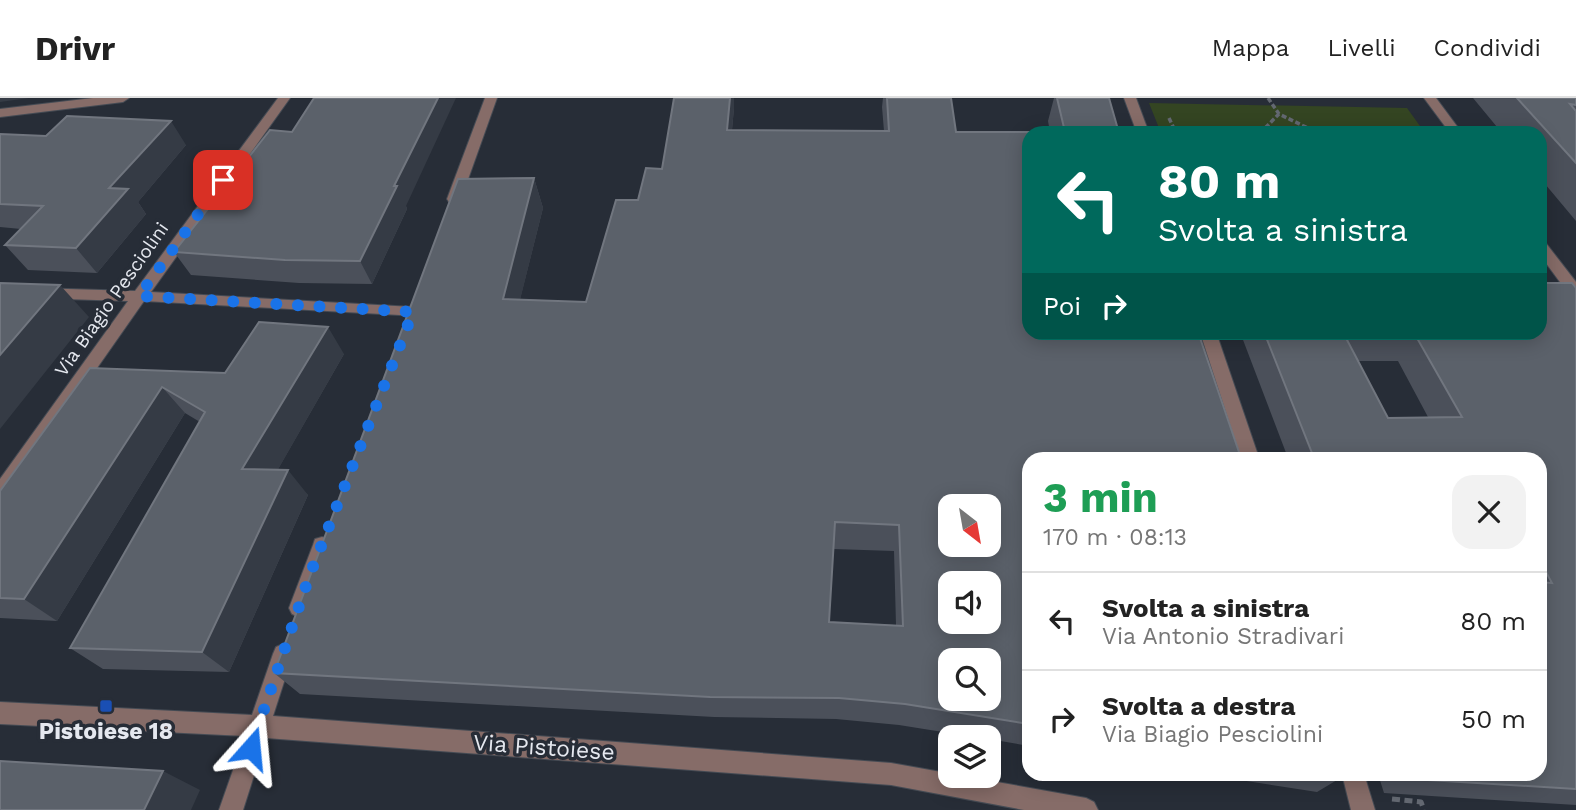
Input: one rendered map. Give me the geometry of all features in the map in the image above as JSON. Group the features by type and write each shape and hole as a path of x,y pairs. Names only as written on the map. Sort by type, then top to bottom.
{"street":[{"path":"44,107 54,98"},
{"path":"0,113 123,98"},
{"name":"Via Biagio Pesciolini","path":"0,493 139,296 284,98"},
{"path":"450,211 491,98"},
{"path":"1130,98 1140,126"},
{"path":"1430,98 1451,126"},
{"path":"1547,254 1576,293"},
{"path":"0,292 139,296 413,312"},
{"path":"1211,340 1248,452"},
{"path":"231,810 329,527"},
{"name":"Via Pistoiese","path":"0,713 309,729 891,774 1086,810"},
{"path":"1357,781 1371,804"}],"path":[{"path":"1268,98 1279,114 1304,126"},
{"path":"1268,126 1279,114"},
{"path":"1371,804 1421,802 1424,810"}],"green space":[{"path":"1149,103 1407,108 1420,126 1158,126"}],"building":[{"path":"314,98 438,98 360,261 285,260 174,252 270,130 292,132"},
{"path":"674,98 730,98 727,130 889,131 887,98 951,98 956,132 1022,132 1022,340 1201,340 1239,452 1022,452 1022,723 948,711 1001,711 1001,648 938,648 938,709 839,698 710,697 274,673 458,179 534,178 503,299 586,302 616,200 638,200 646,168 662,169","holes":["835,522 899,525 903,626 829,622"]},
{"path":"1057,98 1109,98 1117,126 1064,126"},
{"path":"1517,98 1576,98 1576,105 1570,104 1576,111 1576,163 1547,131 1547,126 1542,126"},
{"path":"67,116 171,121 109,188 128,189 76,248 5,245 43,206 0,204 0,134 46,136"},
{"path":"0,283 60,285 0,355"},
{"path":"1547,283 1572,283 1576,288 1576,789 1445,781 1547,781 1547,583 1552,583 1547,574 1547,452 1312,452 1267,340 1347,340 1388,418 1462,417 1418,340 1547,340"},
{"path":"259,322 328,327 242,469 288,470 202,652 70,648 205,412 162,387 24,599 0,598 0,491 90,368 225,373"},
{"path":"0,761 163,771 144,810 0,810"}],"place":[{"name":"Pistoiese 18","path":"106,706"}],"route":[{"path":"223,180 139,296 413,312 309,577 251,748"}]}
